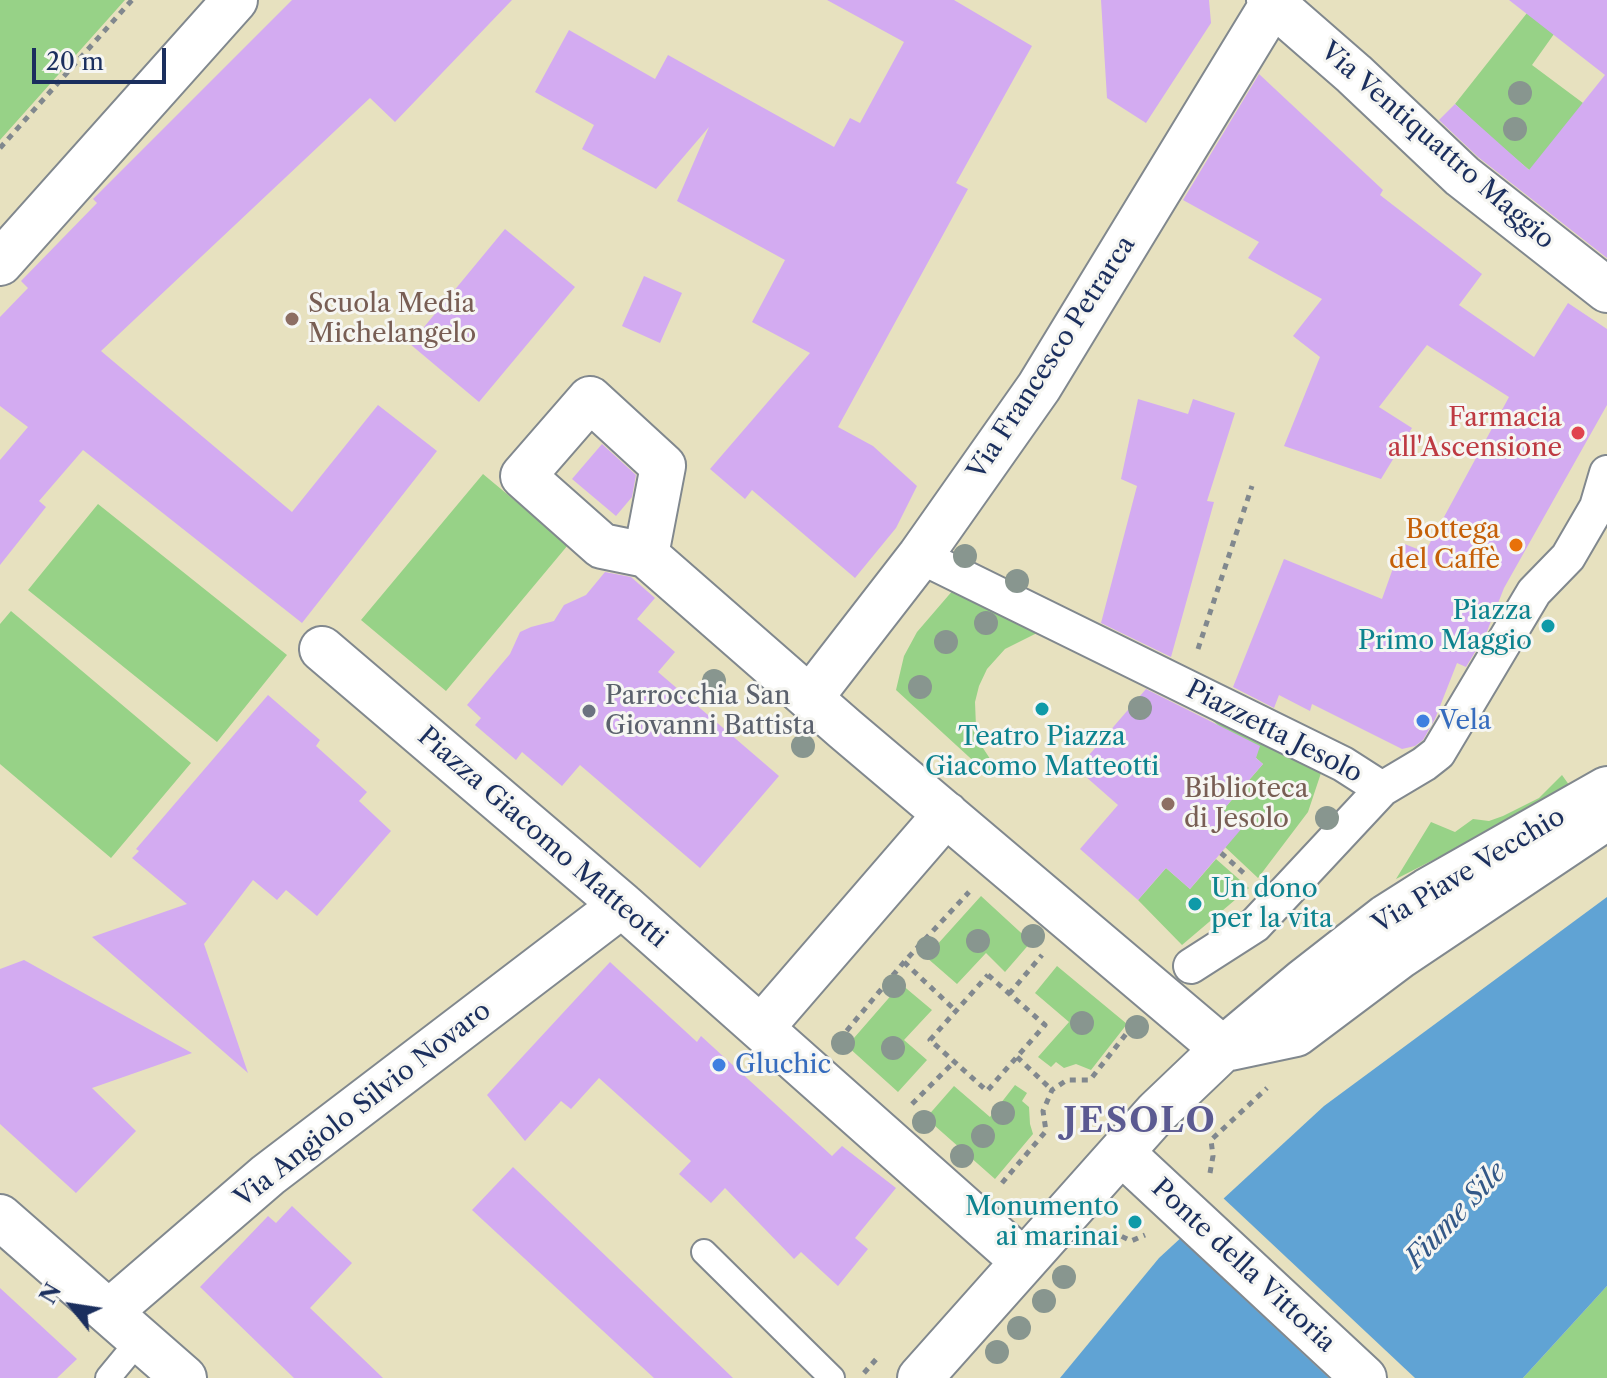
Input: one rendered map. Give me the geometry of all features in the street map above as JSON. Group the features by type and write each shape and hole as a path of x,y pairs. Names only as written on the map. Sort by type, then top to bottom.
{"street":[{"path":"0,263 235,0"},
{"name":"Via Ventiquattro Maggio","path":"1271,1 1462,176 1607,290"},
{"name":"Via Francesco Petrarca","path":"810,698 920,556 1039,387 1271,1"},
{"name":"Piazzetta Jesolo","path":"1191,966 1255,925 1382,789 1438,753 1534,592 1568,557 1597,507 1607,473"},
{"path":"646,555 1223,1049"},
{"name":"Piazzetta Jesolo","path":"920,556 1343,764 1382,789"},
{"name":"Piazza Giacomo Matteotti","path":"322,649 622,905 1023,1261"},
{"name":"Via Piave Vecchio","path":"920,1378 1157,1112 1223,1049 1386,917 1607,789"},
{"path":"761,1028 946,814"},
{"name":"Via Piave Vecchio","path":"1223,1049 1296,1034 1400,956 1607,818"},
{"name":"Via Angiolo Silvio Novaro","path":"125,1325 268,1175 622,905"},
{"name":"Ponte della Vittoria","path":"1122,1153 1364,1378"},
{"path":"0,1217 184,1378"}],"lane":[{"path":"704,1252 832,1378"},
{"path":"108,1378 125,1325"}],"path":[{"path":"0,148 132,0"},
{"path":"1176,682 1252,486"},
{"path":"810,1072 904,962 979,882"},
{"path":"904,962 956,1011"},
{"path":"1009,994 1032,967"},
{"path":"988,975 1009,994 1045,1025 987,1091 930,1040 988,975"},
{"path":"994,1193 1046,1131 1043,1111 1045,1100 1052,1090 1067,1080 1090,1080 1136,1021"},
{"path":"1017,1057 1052,1090"},
{"path":"925,1090 954,1062"},
{"path":"1077,1201 1118,1236 1131,1241 1183,1207 1212,1170 1211,1140 1237,1113"}],"green space":[{"path":"0,0 125,0 0,140"},
{"path":"1527,13 1554,34 1532,65 1583,103 1566,201 1455,104"},
{"path":"483,474 568,545 446,691 361,620"},
{"path":"98,504 287,655 217,742 28,590"},
{"path":"954,589 1035,626 1037,633 1005,649 987,669 979,686 975,702 976,727 981,745 998,771 992,778 896,690 904,656 917,632"},
{"path":"11,611 191,763 111,858 0,764 0,624"},
{"path":"1198,708 1322,770 1308,812 1258,878 1225,847 1223,810 1263,764"},
{"path":"1562,775 1572,789 1396,879 1431,822 1455,832 1473,819 1489,821 1503,816 1539,798"},
{"path":"1216,859 1249,888 1182,945 1138,900 1166,868 1190,889"},
{"path":"981,896 1031,942 1005,972 986,953 957,984 926,957"},
{"path":"1057,966 1127,1024 1091,1070 1076,1064 1064,1068 1056,1062 1051,1067 1038,1057 1069,1022 1035,993"},
{"path":"901,984 932,1010 904,1040 927,1060 898,1092 847,1046"},
{"path":"1015,1085 1027,1093 1022,1101 1029,1107 1033,1134 995,1179 926,1118 954,1086 990,1117"},
{"path":"1607,1286 1607,1378 1523,1378"}],"water":[{"name":"Fiume Sile","path":"1607,897 1607,1286 1523,1378 1060,1378 1159,1258 1324,1106"}],"pier":[{"path":"1221,1196 1415,1378 1329,1378 1177,1236"}],"building":[{"path":"292,0 512,0 395,122 370,98 101,351 292,512 378,405 437,451 302,623 83,450 39,501 46,507 0,565 0,460 28,427 0,406 0,317 28,288 21,281 97,203 93,199"},
{"path":"827,0 954,0 1032,46 956,183 968,189 838,427 873,446 917,486 896,528 855,578 752,490 745,499 710,469 810,353 752,322 785,260 677,201 709,127 656,189 582,149 594,125 535,92 569,30 655,79 668,55 834,147 850,118 860,123 904,42"},
{"path":"1101,0 1209,0 1211,23 1146,123 1107,98"},
{"path":"1509,0 1607,0 1607,258 1478,157 1439,120 1455,104 1529,170 1605,75"},
{"path":"1259,74 1383,190 1380,195 1482,274 1459,305 1534,357 1568,303 1607,329 1607,405 1504,588 1486,634 1466,667 1457,663 1435,719 1423,740 1402,749 1312,704 1310,711 1279,695 1274,708 1233,687 1284,559 1382,599 1402,543 1425,552 1509,397 1427,345 1379,407 1412,428 1381,479 1284,446 1320,357 1293,336 1322,299 1248,258 1259,242 1183,200"},
{"path":"505,229 575,287 479,402 410,344"},
{"path":"644,276 682,293 660,343 622,326"},
{"path":"1138,399 1188,414 1193,399 1235,413 1207,501 1214,502 1171,657 1101,623 1137,486 1121,479"},
{"path":"602,444 636,475 632,497 616,516 572,479"},
{"name":"Parrocchia San Giovanni Battista","path":"605,572 631,577 655,598 637,619 675,652 658,672 779,776 700,868 580,765 562,786 522,752 516,760 475,725 481,718 467,705 510,654 520,632 554,621 564,605 586,595"},
{"path":"1146,689 1260,746 1256,758 1263,764 1223,810 1243,827 1190,889 1166,868 1138,900 1080,849 1118,805 1077,769"},
{"path":"268,695 320,740 316,746 367,792 359,801 391,831 317,916 286,890 277,900 253,880 204,944 248,1073 92,937 187,904 132,858 139,851 136,849"},
{"path":"24,960 192,1053 92,1088 136,1131 76,1193 0,1124 0,969"},
{"path":"610,962 697,1042 701,1036 832,1156 842,1146 896,1188 855,1238 868,1249 838,1286 801,1252 794,1259 725,1188 711,1203 679,1174 691,1161 599,1078 571,1109 561,1101 525,1141 487,1095"},
{"path":"513,1167 733,1378 654,1378 472,1210"},
{"path":"292,1206 352,1263 310,1308 383,1378 294,1378 200,1287 268,1216 276,1223"},
{"path":"0,1288 77,1359 57,1378 0,1378"}],"place":[{"name":"Scuola Media Michelangelo","path":"292,319"},
{"name":"Farmacia all'Ascensione","path":"1578,433"},
{"name":"Bottega del Caffè","path":"1516,545"},
{"name":"Piazza Primo Maggio","path":"1548,626"},
{"name":"Teatro Piazza Giacomo Matteotti","path":"1042,709"},
{"name":"Parrocchia San Giovanni Battista","path":"589,711"},
{"name":"Vela","path":"1423,721"},
{"name":"Biblioteca di Jesolo","path":"1168,804"},
{"name":"Un dono per la vita","path":"1195,904"},
{"name":"Gluchic","path":"719,1065"},
{"name":"Monumento ai marinai","path":"1135,1222"}],"district":[{"name":"JESOLO","path":"1140,1122"}]}
